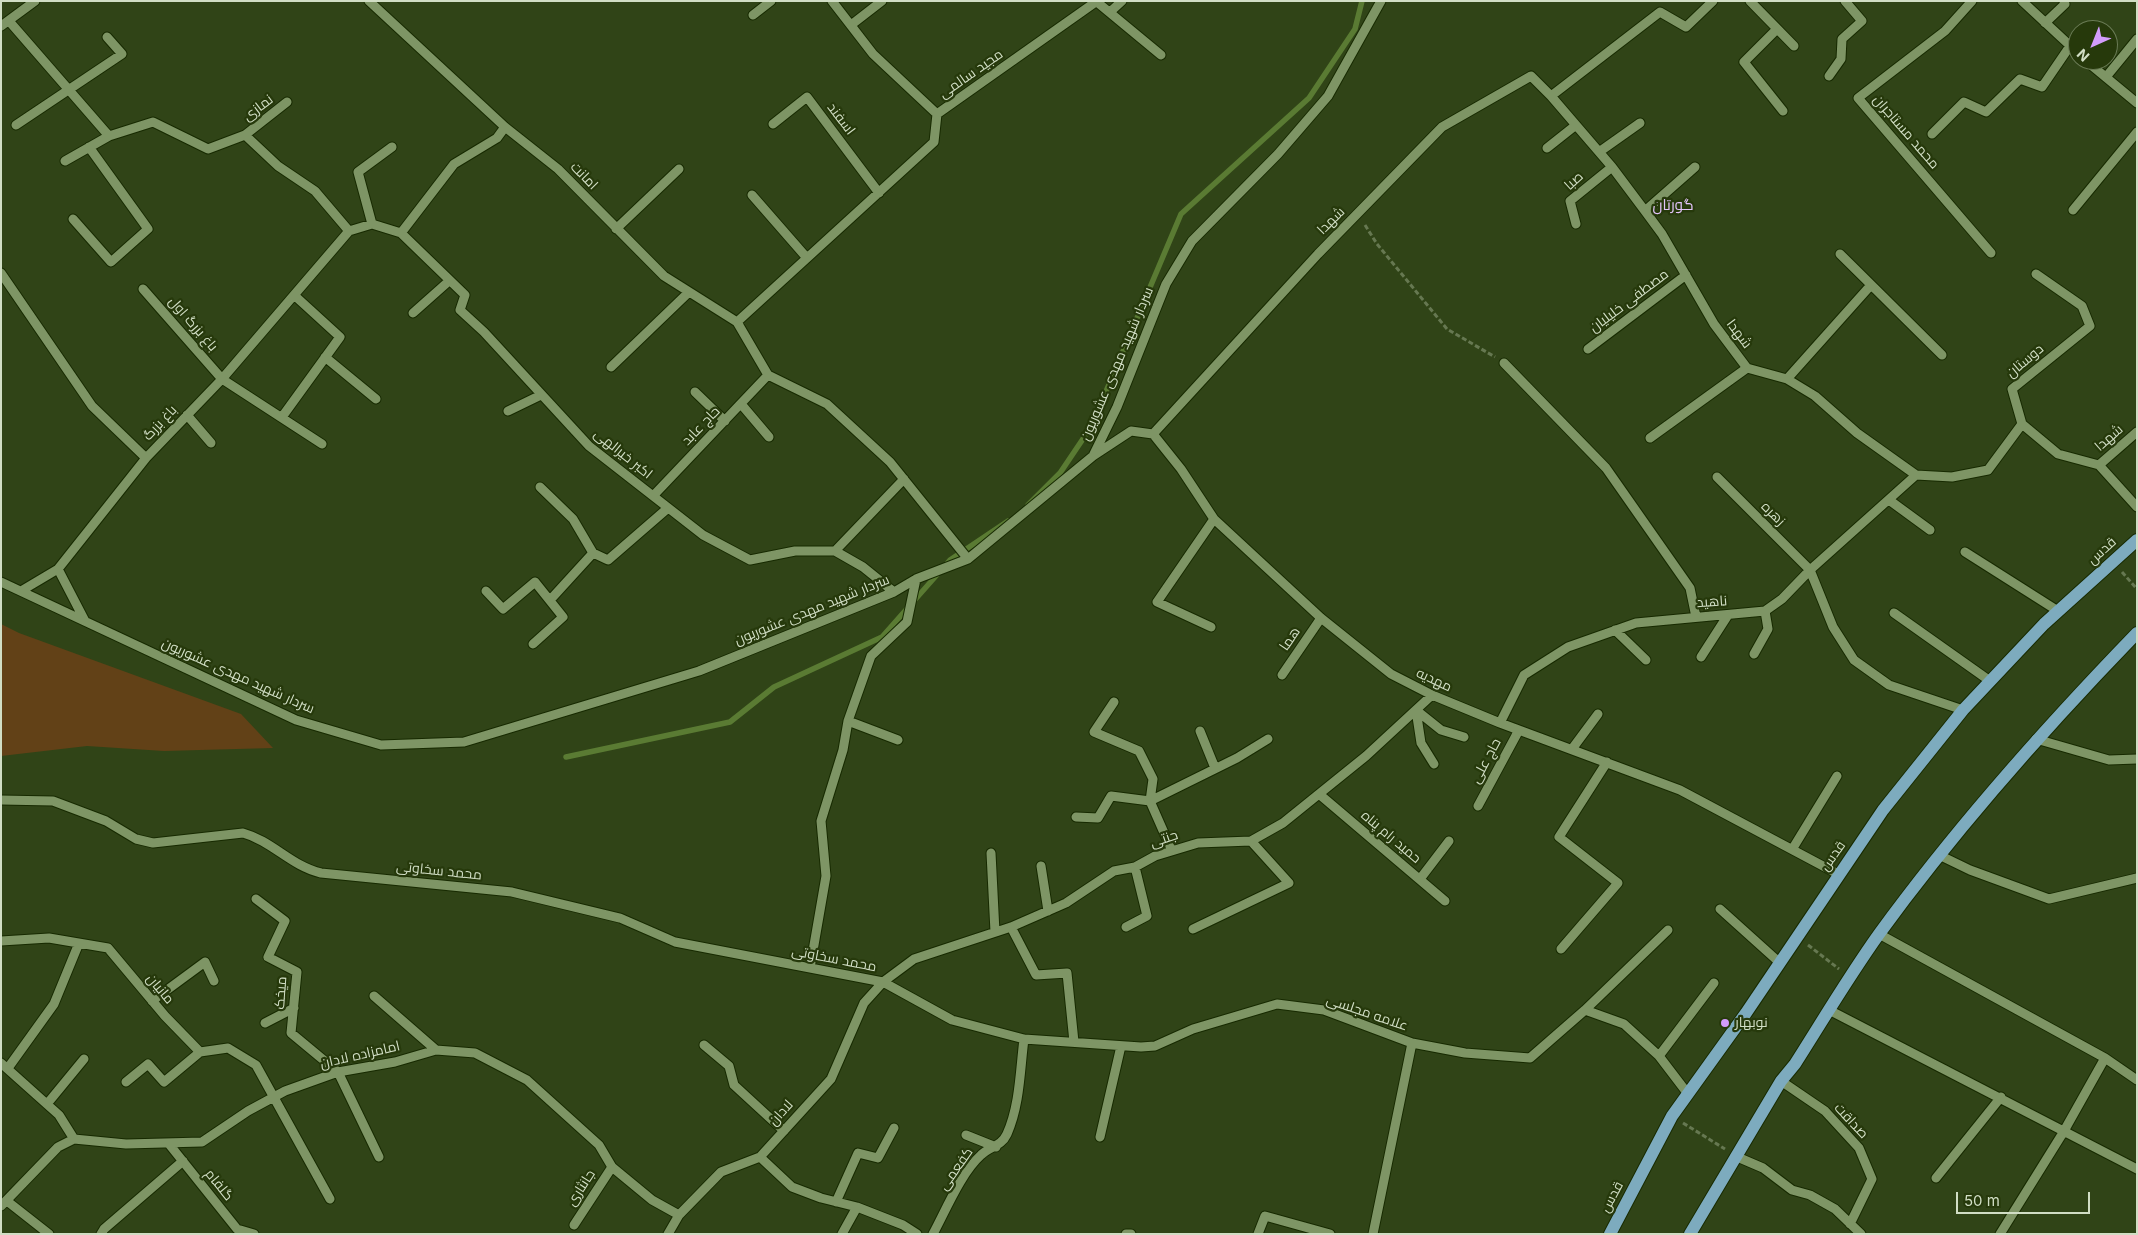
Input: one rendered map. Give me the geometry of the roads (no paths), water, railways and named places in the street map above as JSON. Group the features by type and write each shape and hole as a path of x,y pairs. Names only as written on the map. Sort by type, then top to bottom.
{"main road":[{"name":"قدس","path":"1610,1234 1672,1116 1798,937 1838,874 1883,810 1963,710 2058,611 2137,540"},
{"path":"1690,1234 1781,1081 1795,1064 1879,934 1938,855 2036,739 2137,632"}],"street":[{"path":"35,1 5,24 68,88 109,136"},
{"name":"امانت","path":"369,1 505,127 558,169 664,276 737,322 768,375"},
{"path":"753,15 771,1"},
{"name":"مجید سالمی","path":"832,1 873,54 937,114 1097,2"},
{"path":"851,26 882,1"},
{"path":"1110,12 1122,1"},
{"name":"سردار شهید مهدی عشوریون","path":"1,582 296,720 381,745 464,742 699,671 894,592 916,579 968,559 1093,456 1117,407 1166,284 1192,241 1278,154 1328,96 1381,1"},
{"path":"1551,96 1660,12 1686,28 1713,1"},
{"path":"1750,1 1794,46"},
{"path":"1829,76 1842,59 1842,39 1862,21 1845,1"},
{"name":"محمد مستاجران","path":"1972,1 1945,31 1858,98 1991,253"},
{"path":"2022,1 2068,44"},
{"path":"2045,23 2065,4 2064,1"},
{"path":"1097,2 1161,54"},
{"path":"1777,29 1744,62 1783,110"},
{"path":"16,124 122,54 108,36"},
{"path":"2106,77 2137,39"},
{"path":"1932,134 1964,102 1986,112 2020,78 2042,86 2068,49"},
{"path":"2097,70 2137,103"},
{"name":"شهدا","path":"1153,434 1318,254 1442,127 1531,76 1551,96 1612,167 1645,211 1662,234 1714,324 1747,368 1786,379 1815,396 1857,433 1916,475"},
{"name":"اسفند","path":"773,124 808,97 879,192"},
{"name":"نمازی","path":"65,161 109,136 154,122 208,148 245,135 288,102"},
{"path":"737,322 934,142 937,114"},
{"path":"1599,152 1640,123"},
{"path":"1547,148 1576,125"},
{"path":"245,135 278,166 315,191 349,231 372,224 402,232 454,164 497,138 505,127"},
{"path":"2073,210 2137,132"},
{"path":"73,219 111,262 148,229 89,147"},
{"path":"372,224 358,172 392,147"},
{"name":"صبا","path":"1576,224 1570,202 1612,167"},
{"path":"1645,211 1696,167"},
{"path":"616,229 679,169"},
{"path":"752,195 807,258"},
{"name":"باغ بزرگ","path":"1,273 92,406 146,458 222,379 349,231"},
{"name":"اکبر خیرالهی","path":"402,232 465,295 460,310 484,332 589,446 703,535 750,560 795,551 835,551 863,567 894,592"},
{"path":"1840,254 1942,355"},
{"name":"دوستان","path":"2022,424 2012,389 2090,326 2082,306 2036,274"},
{"name":"مصطفی خلیلیان","path":"1588,349 1686,276"},
{"path":"413,313 449,281"},
{"path":"1786,379 1871,285"},
{"name":"باغ بزرگ اول","path":"143,289 222,379 322,444"},
{"path":"611,367 689,292"},
{"path":"282,417 340,337 294,295"},
{"path":"325,357 376,399"},
{"path":"1504,363 1606,468 1690,588 1696,617"},
{"path":"1650,438 1747,368"},
{"path":"768,375 827,404 890,462 968,559"},
{"name":"حاج عابد","path":"653,496 768,375"},
{"path":"695,392 725,421"},
{"path":"508,411 541,394"},
{"path":"741,404 769,437"},
{"path":"187,415 211,443"},
{"path":"1916,475 1952,477 1988,470 2022,424 2058,454 2099,465 2137,507"},
{"path":"1093,456 1131,431 1153,434"},
{"name":"شهدا","path":"2099,465 2137,432"},
{"name":"مهدیه","path":"1153,434 1181,469 1214,519 1321,618 1391,674 1432,695 1500,723 1680,790 1793,848 1838,874"},
{"path":"21,591 58,569 146,458"},
{"name":"ناهید","path":"1500,723 1524,675 1568,646 1636,623 1764,611 1782,599 1810,570 1916,475"},
{"name":"زهره","path":"1716,477 1810,570"},
{"path":"835,551 904,479"},
{"path":"540,487 573,519 593,553 608,560 668,508"},
{"path":"1889,500 1930,530"},
{"path":"1211,628 1157,602 1214,519"},
{"path":"1965,552 2058,611"},
{"path":"551,600 593,553"},
{"path":"58,569 85,621"},
{"path":"1810,570 1832,627 1854,660 1889,685 1963,710"},
{"path":"810,968 826,876 822,821 843,750 848,721 871,656 906,622 916,579"},
{"path":"486,591 502,609 535,582 551,600 563,617 533,644"},
{"path":"1754,654 1768,628 1764,611"},
{"path":"1894,613 1990,682"},
{"path":"1701,657 1728,615"},
{"name":"هما","path":"1282,675 1321,618"},
{"path":"1615,630 1646,660"},
{"name":"جنتی","path":"883,982 914,959 1011,927 1066,903 1114,871 1135,867 1155,856 1198,843 1251,840 1283,823 1366,756 1432,695"},
{"path":"1114,702 1094,732 1140,751 1153,779 1150,801 1172,851"},
{"path":"1416,710 1441,730 1464,737"},
{"path":"1416,710 1421,743 1434,764"},
{"path":"1572,749 1598,714"},
{"path":"848,721 898,740"},
{"name":"حاج علی","path":"1478,806 1519,730"},
{"path":"1200,731 1215,768"},
{"path":"1076,817 1098,818 1111,796 1150,801 1237,758 1268,738"},
{"path":"2036,739 2109,760 2137,759"},
{"path":"1561,949 1618,884 1559,837 1607,762"},
{"path":"1793,848 1837,776"},
{"name":"حمید رام پناه","path":"1319,794 1445,901"},
{"name":"محمد سخاوتی","path":"1,800 54,801 106,822 136,839 153,843 243,833 255,836 308,870 512,892 620,918 675,942 883,982"},
{"path":"1193,929 1289,883 1251,840"},
{"path":"1420,879 1449,840"},
{"path":"992,853 995,932"},
{"path":"1938,855 1970,870 2049,899 2137,878"},
{"path":"1042,866 1048,911"},
{"path":"1126,927 1147,916 1135,867"},
{"name":"میخک","path":"256,899 285,921 268,957 298,972 291,1032 338,1072"},
{"path":"1720,909 1780,963"},
{"path":"1011,927 1036,975 1067,973 1074,1042"},
{"name":"علامه مجلسی","path":"883,982 952,1020 1024,1039 1121,1046 1155,1046 1193,1029 1277,1004 1324,1010 1412,1043 1465,1053 1530,1058 1585,1010 1668,930"},
{"path":"1879,934 2105,1058 2137,1080"},
{"name":"مانیان","path":"1,941 49,938 108,948 152,1001 200,1052"},
{"path":"49,1234 4,1204 58,1147 74,1139 59,1115 5,1066 54,1004 79,943"},
{"path":"152,1001 205,962 214,981"},
{"name":"لادان","path":"668,1234 679,1215 721,1172 760,1157 831,1079 864,1003 883,982"},
{"path":"1659,1056 1714,983"},
{"path":"374,996 436,1050"},
{"path":"265,1023 294,1008"},
{"path":"1585,1010 1624,1024 1659,1056 1688,1094"},
{"path":"1830,1010 2137,1169"},
{"name":"کفعمی","path":"933,1234 962,1180 981,1154 996,1147 1006,1136 1014,1117 1024,1039"},
{"path":"1374,1234 1412,1043"},
{"path":"704,1045 729,1066 734,1085 784,1131"},
{"path":"1100,1137 1121,1046"},
{"path":"126,1082 148,1064 164,1082 200,1052 228,1048 256,1065 330,1199"},
{"name":"امامزاده لادان","path":"74,1139 126,1144 202,1142 248,1110 274,1097 338,1072 395,1062 436,1050 475,1053 527,1080 599,1145 612,1167 652,1200 679,1215"},
{"path":"2000,1234 2064,1131 2105,1058"},
{"path":"47,1104 84,1059"},
{"path":"338,1072 379,1157"},
{"name":"صداقت","path":"1781,1081 1825,1111 1859,1148 1872,1180 1850,1224"},
{"path":"1936,1178 2001,1097"},
{"path":"836,1202 858,1153 878,1158 894,1128"},
{"path":"966,1135 996,1147"},
{"name":"گلفام","path":"169,1144 237,1229 254,1234"},
{"path":"1735,1156 1763,1168 1792,1190 1810,1195 1835,1209 1861,1234"},
{"path":"760,1157 792,1186 836,1202 857,1207 902,1225 917,1234"},
{"path":"101,1234 104,1229 183,1161"},
{"name":"جانثاری","path":"574,1225 612,1167"},
{"path":"842,1234 857,1207"},
{"path":"1258,1234 1265,1216 1330,1234"}],"waterway":[{"path":"1028,505 1060,473 1091,427 1181,214 1309,98 1355,29 1362,1"},
{"path":"566,757 730,722 774,687 882,637 950,560 1008,521"}],"place":[{"name":"نوبهار","path":"1725,1023"}],"district":[{"name":"گورتان","path":"1673,205"}]}
